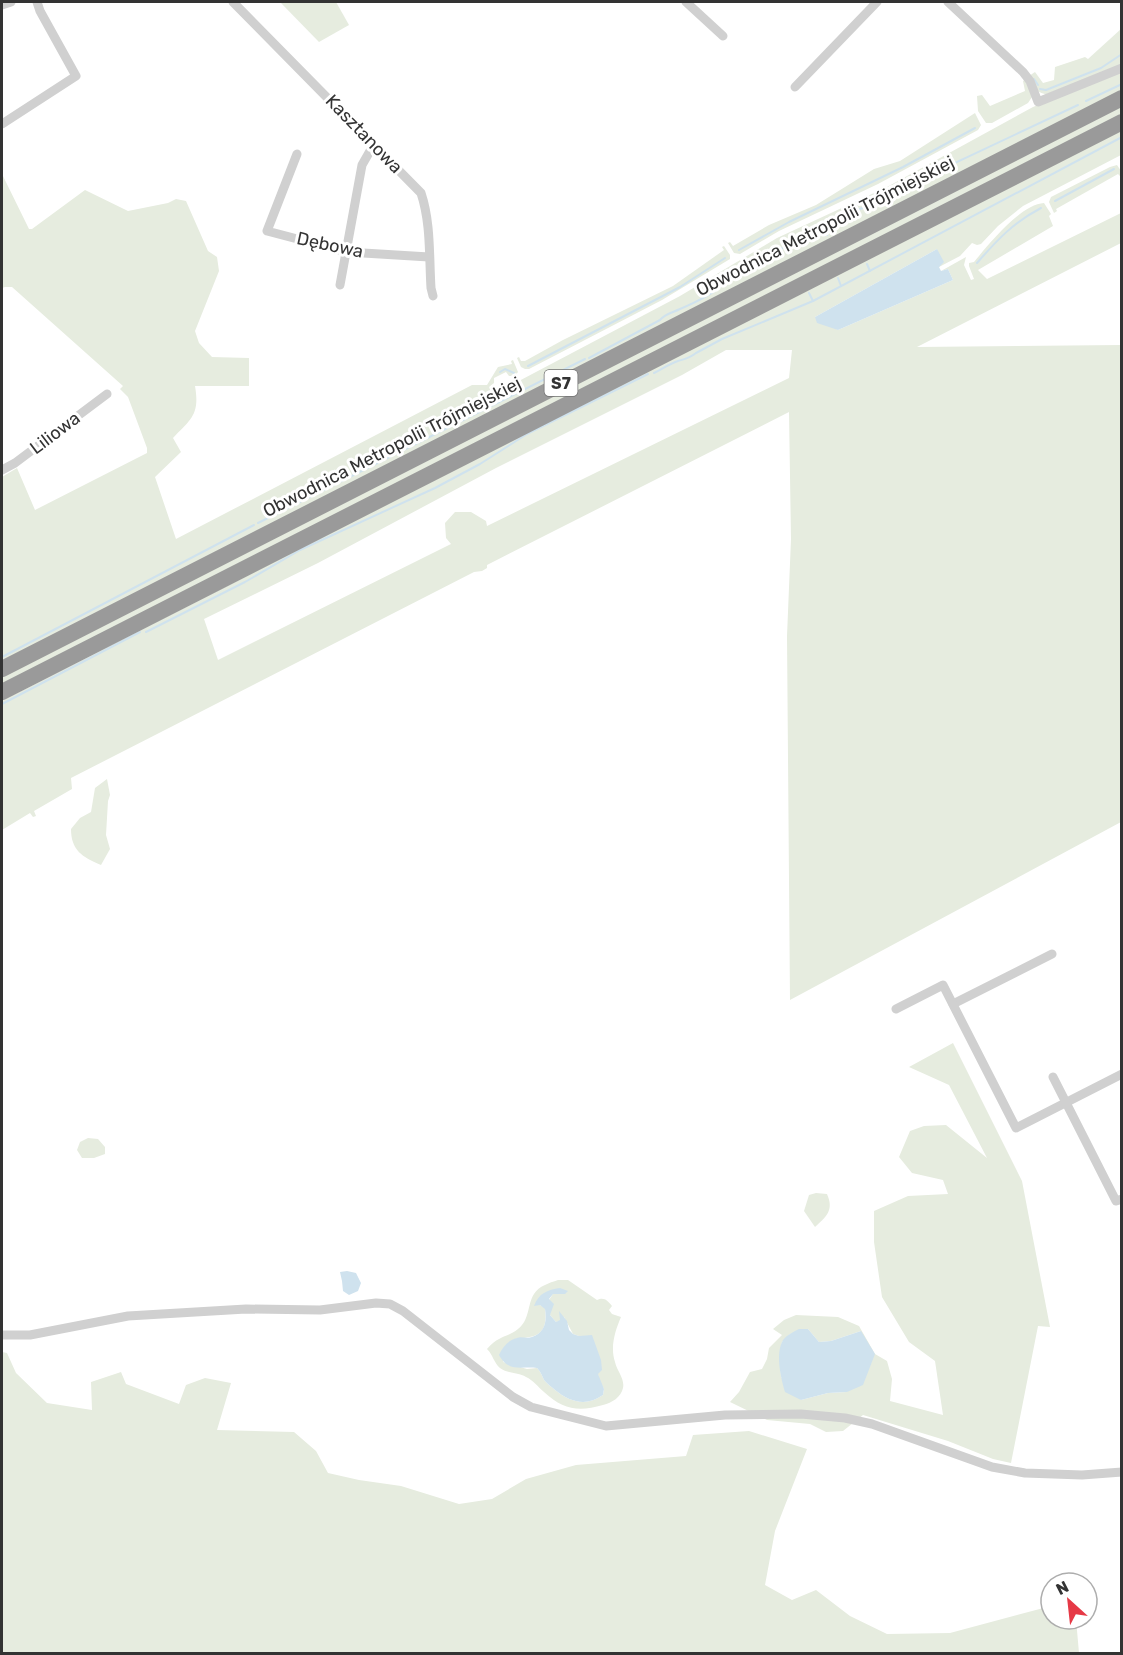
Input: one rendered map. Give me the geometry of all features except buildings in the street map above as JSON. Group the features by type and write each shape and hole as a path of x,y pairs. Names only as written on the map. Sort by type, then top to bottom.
{"highway":[{"name":"Obwodnica Metropolii Trójmiejskiej","path":"2,669 1122,98"},
{"name":"S7","path":"2,692 1122,122"}],"street":[{"path":"2,5 11,2"},
{"path":"2,124 76,76 37,2"},
{"name":"Kasztanowa","path":"233,2 421,193 426,206 431,288 434,296"},
{"path":"686,2 723,36"},
{"path":"795,87 877,2"},
{"path":"948,2 1028,78 1038,102 1122,68"},
{"path":"340,285 362,165 374,144"},
{"name":"Dębowa","path":"297,154 267,231 346,252 429,257"},
{"name":"Liliowa","path":"2,470 15,463 106,394"},
{"path":"953,1004 1052,954"},
{"path":"896,1009 943,985 1016,1128 1122,1074"},
{"path":"1053,1077 1116,1201 1122,1198"},
{"path":"2,1335 30,1335 128,1316 246,1309 320,1310 376,1303 390,1304 403,1311 513,1397 531,1407 575,1419 606,1426 725,1415 801,1413 872,1424 992,1467 1025,1473 1082,1475 1122,1472"}],"shaded area":[{"path":"280,2 336,2 349,25 319,42"},
{"path":"1121,29 1121,65 1047,94 1035,88 1029,76 1035,72 1043,83 1054,80 1055,67 1085,57 1088,59"},
{"path":"1121,71 1121,91 2,662 2,477 17,468 35,510 147,453 147,448 128,397 120,389 123,386 12,287 2,288 2,174 29,229 85,190 128,211 168,203 176,199 186,201 208,251 217,257 219,271 195,331 199,343 212,357 249,358 249,386 195,386 196,404 193,416 173,438 181,452 155,477 176,539 472,385 487,385 498,367 512,364 513,360 518,372 515,376 509,376 506,372 494,378 494,383 489,387 491,391 496,389 500,391 680,296 777,238 887,187 1033,107"},
{"path":"1026,79 1032,97 1028,103 992,123 986,123 978,111 977,96 982,95 990,106 1025,91 1023,81"},
{"path":"1121,103 1121,117 2,688 2,674"},
{"path":"975,113 981,125 978,130 878,184 779,231 740,254 734,253 728,243 730,242 733,246 769,225 816,205 874,169 900,161"},
{"path":"1121,129 1121,155 1023,206 998,226 981,244 972,243 960,256 939,267 937,249 815,317 838,330 953,280 948,269 941,271 966,257 964,265 971,280 974,279 969,263 974,262 1015,218 1035,205 1044,203 1051,214 1049,216 1053,226 978,270 987,279 1121,213 1121,243 917,347 1121,345 1121,822 790,1000 787,636 791,539 789,412 487,565 487,568 482,571 474,572 71,778 72,789 34,811 36,816 33,817 30,813 2,830 2,701","holes":["726,350 792,350 789,378 487,526 486,521 471,512 455,512 445,523 446,538 451,544 218,660 204,619 318,563 496,468 682,375"]},
{"path":"1117,165 1121,171 1121,177 1118,174 1056,209 1054,213 1049,202 1051,197"},
{"path":"724,246 730,259 662,300 529,369 521,367 517,358 525,361 673,286 724,250 722,247"},
{"path":"107,779 110,795 106,835 110,849 101,865 88,859 75,848 71,829 80,818 91,812 95,788"},
{"path":"953,1043 1022,1181 1050,1327 1038,1326 1011,1463 863,1415 843,1431 826,1432 810,1424 767,1420 730,1402 739,1392 750,1372 762,1369 769,1348 782,1335 773,1329 784,1320 796,1315 838,1317 859,1326 875,1354 887,1361 892,1379 890,1401 943,1415 935,1361 909,1342 882,1297 874,1242 874,1211 908,1196 948,1194 943,1180 912,1173 899,1157 910,1131 924,1126 946,1125 987,1158 949,1085 909,1067","holes":["808,1329 819,1342 831,1341 861,1331 847,1392 828,1393 801,1400 781,1377 782,1342 790,1334"]},
{"path":"88,1138 98,1139 105,1147 105,1154 94,1158 82,1158 77,1150 80,1142"},
{"path":"827,1194 830,1204 826,1216 815,1227 804,1211 809,1195"},
{"path":"558,1280 568,1280 597,1300 605,1300 612,1306 609,1310 612,1314 621,1317 615,1333 613,1351 623,1381 623,1388 618,1397 610,1403 579,1409 558,1403 529,1378 500,1368 487,1349 495,1341 514,1332 522,1325 536,1291","holes":["560,1288 558,1294 553,1294 549,1300 550,1315 556,1322 564,1317 573,1334 587,1336 604,1389 603,1395 597,1399 584,1402 572,1400 545,1381 537,1368 527,1369 503,1362 517,1338 531,1337 540,1332 546,1316 545,1308 540,1305"]},
{"path":"2,1352 7,1353 16,1373 47,1403 92,1410 91,1382 121,1372 126,1384 179,1404 186,1385 205,1378 231,1383 217,1430 294,1432 316,1451 328,1473 401,1486 459,1504 492,1499 526,1479 576,1465 686,1456 693,1435 749,1431 807,1449 775,1531 765,1585 792,1600 816,1590 850,1616 887,1634 950,1633 1039,1609 1039,1631 1077,1631 1079,1653 2,1653"}],"water":[{"path":"937,249 944,262 939,267 941,271 948,269 953,280 838,330 817,323 815,317"},
{"path":"340,1272 356,1273 361,1283 358,1291 349,1295 343,1291"},
{"path":"560,1288 568,1291 565,1294 553,1294 549,1299 554,1304 550,1315 556,1322 560,1320 559,1311 573,1334 592,1335 601,1360 602,1370 598,1374 604,1389 603,1395 597,1399 578,1402 566,1398 544,1380 537,1368 516,1368 503,1361 499,1355 511,1341 519,1337 530,1338 540,1333 546,1318 545,1309 540,1305 534,1306 544,1293"},
{"path":"799,1329 808,1329 819,1342 831,1341 861,1331 875,1354 863,1385 847,1392 828,1393 801,1400 785,1392 779,1352 783,1340"}],"waterway":[{"path":"1040,89 1046,90 1101,68 1122,54"},
{"path":"1034,79 1038,85"},
{"path":"1086,101 1122,84"},
{"path":"906,186 1078,105"},
{"path":"739,250 789,222 903,167 975,128"},
{"path":"654,373 722,339 813,301 1122,137"},
{"path":"1055,201 1114,169"},
{"path":"725,282 791,243 903,188"},
{"path":"977,263 1006,232 1041,208"},
{"path":"823,227 827,235"},
{"path":"794,242 798,249"},
{"path":"528,366 680,287 725,258"},
{"path":"867,264 870,271"},
{"path":"838,278 841,286"},
{"path":"589,358 667,314 713,292 722,285"},
{"path":"809,293 813,301"},
{"path":"258,523 585,359"},
{"path":"500,372 505,369 514,373"},
{"path":"146,632 245,582 300,550 435,488 480,464 527,434 648,374"},
{"path":"2,657 254,525"},
{"path":"2,704 140,632"}]}
